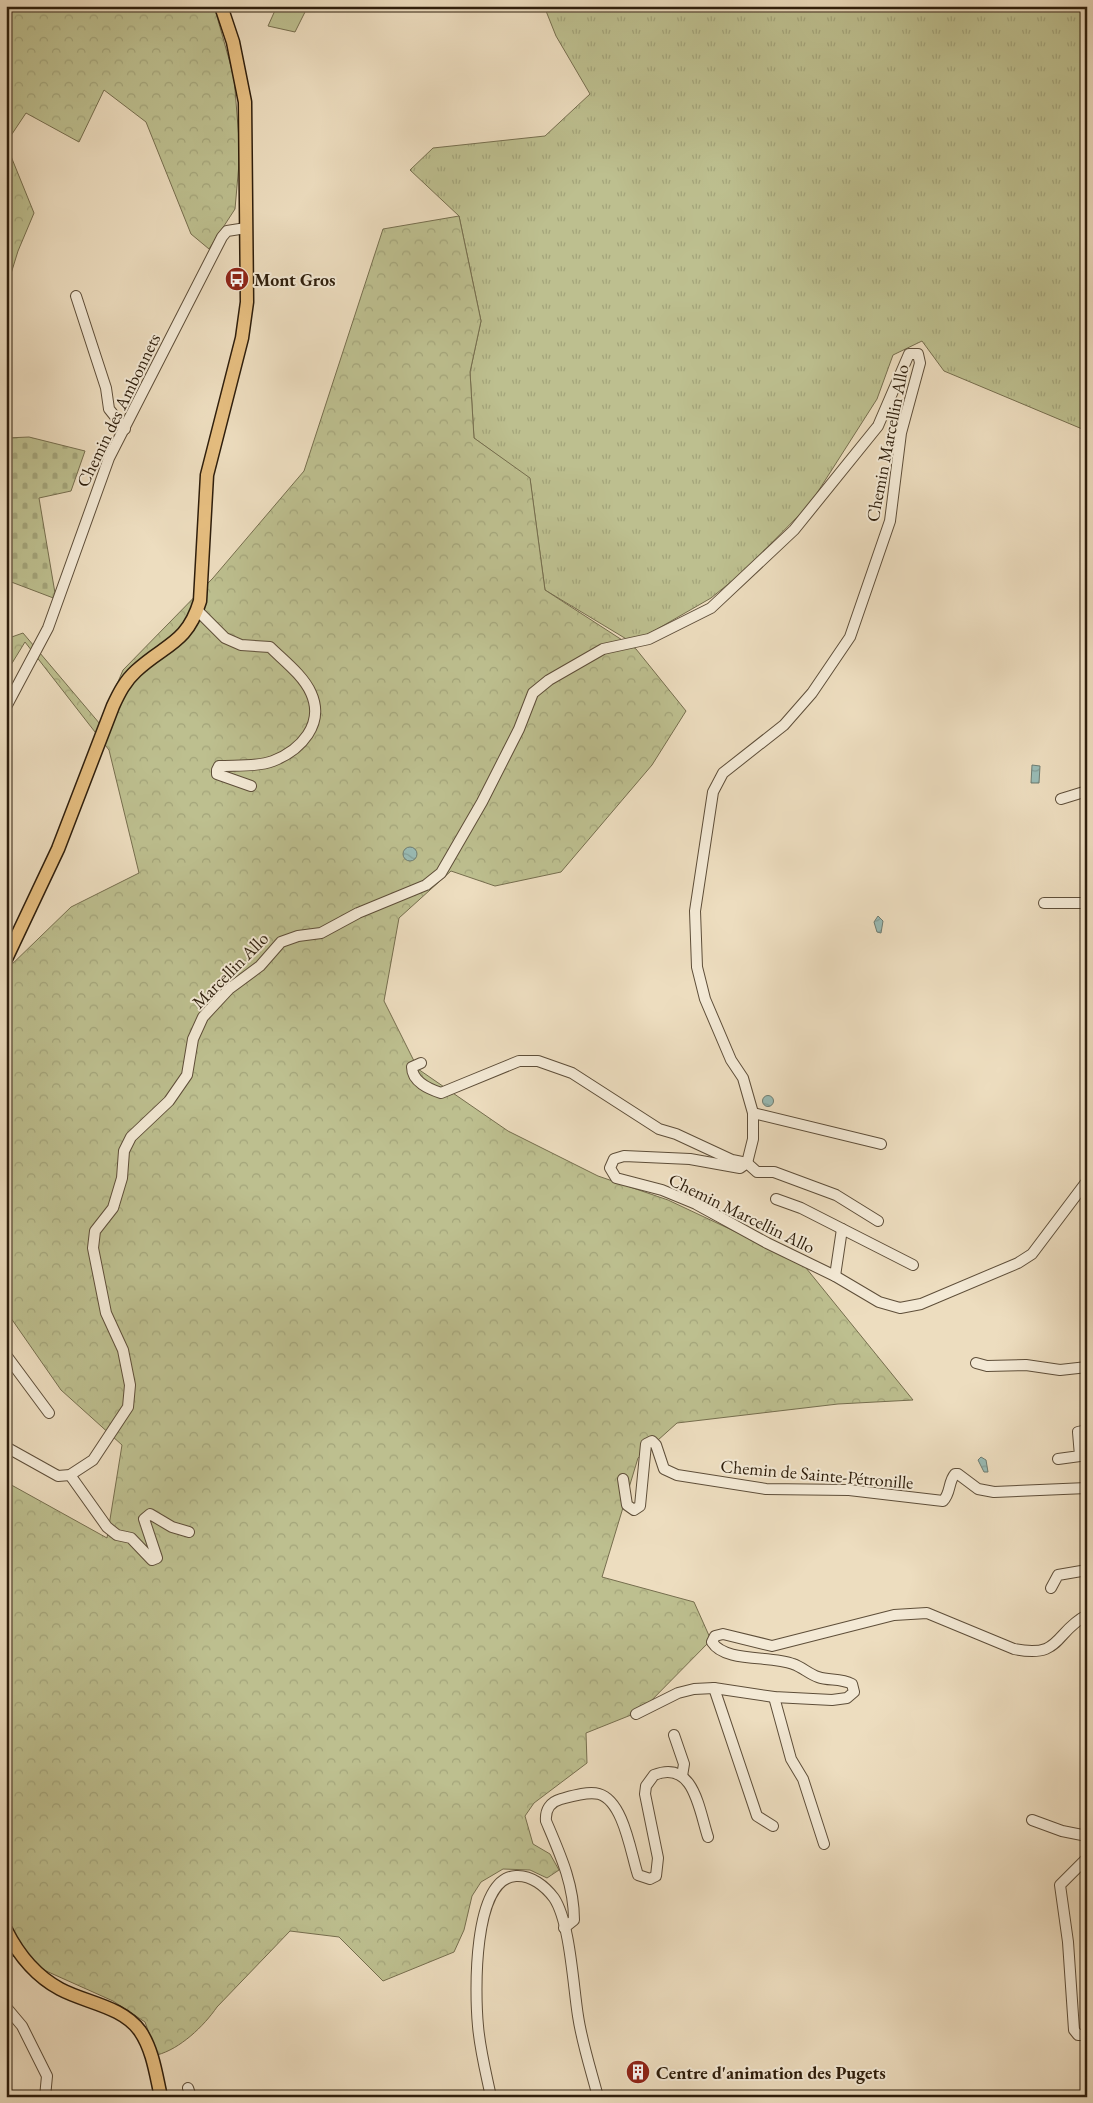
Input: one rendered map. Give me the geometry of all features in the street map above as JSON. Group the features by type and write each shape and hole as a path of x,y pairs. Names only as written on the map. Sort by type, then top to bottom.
{"main road":[{"path":"6,959 10,941 53,862 112,706 122,688 138,669 181,637 197,610 202,582 207,475 245,318 246,102 234,42 221,6"},
{"path":"6,1930 28,1963 45,1980 60,1989 122,2015 138,2029 149,2049 161,2097"}],"street":[{"name":"Chemin des Ambonnets","path":"6,707 48,628 109,458 222,237 227,231 246,228"},
{"path":"76,296 106,388 109,409 125,429"},
{"name":"Chemin Marcellin Allo","path":"482,802 519,729 533,693 549,680 603,649 649,639 711,608 794,530 878,426 909,354 918,354 920,363 901,434 890,521 850,637 812,693 784,725 723,773 713,792 695,911 697,967 705,999 731,1060 743,1078 753,1113 753,1139 748,1163 740,1168 690,1159 624,1156 614,1159 610,1168 616,1178 662,1190 696,1204 767,1243 835,1276 879,1302 900,1308 921,1304 1018,1263 1032,1254 1087,1181"},
{"path":"197,610 225,638 241,645 270,647 311,692 316,713 312,732 300,746 272,762 219,766 217,774 252,786"},
{"path":"1061,799 1087,791"},
{"name":"Marcellin Allo","path":"70,1475 93,1460 128,1407 130,1385 123,1350 106,1312 93,1248 95,1230 113,1208 122,1178 124,1151 131,1137 169,1101 187,1075 194,1039 202,1017 230,989 260,966 281,942 298,936 321,933 358,913 426,885 440,873 482,802"},
{"path":"1044,903 1087,903"},
{"path":"421,1063 412,1067 412,1074 417,1081 441,1093 519,1061 538,1061 572,1073 658,1129 732,1160 748,1163 757,1172 774,1172 836,1195 878,1221"},
{"path":"753,1113 881,1144"},
{"path":"776,1199 801,1208 913,1265"},
{"path":"835,1276 842,1229"},
{"path":"6,1355 49,1413"},
{"path":"976,1363 987,1366 1026,1365 1060,1370 1087,1367"},
{"path":"1058,1459 1080,1456 1078,1432 1087,1430"},
{"name":"Chemin de Sainte-Pétronille","path":"623,1479 627,1505 634,1510 640,1506 646,1444 652,1441 656,1445 664,1469 677,1475 766,1489 850,1490 943,1501 948,1496 950,1479 955,1474 958,1474 978,1489 994,1492 1087,1488"},
{"path":"6,1447 58,1476 70,1475 107,1527 117,1535 131,1538 152,1560 157,1558 149,1540 144,1519 150,1514 172,1527 189,1532"},
{"path":"1050,1588 1058,1575 1087,1570"},
{"path":"636,1714 678,1693 714,1688 774,1697 832,1700 847,1698 854,1692 852,1684 844,1680 818,1677 792,1663 732,1654 716,1648 712,1642 715,1636 723,1634 772,1646 894,1615 927,1613 1014,1649 1029,1652 1050,1648 1087,1616"},
{"path":"714,1688 757,1816 773,1826"},
{"path":"774,1697 791,1760 803,1779 824,1844"},
{"path":"674,1735 684,1764 682,1776"},
{"path":"564,1928 574,1920 572,1889 546,1822 548,1808 559,1799 591,1793 603,1795 612,1805 626,1828 638,1875 650,1879 656,1876 658,1858 645,1794 649,1779 660,1772 672,1772 682,1776 689,1782 708,1837"},
{"path":"1032,1820 1062,1831 1087,1836"},
{"path":"1087,1858 1060,1885 1068,1942 1073,2023 1078,2035 1087,2035"},
{"path":"490,2097 479,2039 476,2000 481,1932 489,1899 494,1889 510,1876 529,1877 544,1887 555,1899 564,1928 578,2019 598,2097"},
{"path":"6,2007 22,2026 47,2076 45,2097"}],"green space":[{"path":"6,6 214,6 234,77 240,152 235,209 209,249 191,234 146,122 104,90 79,142 26,113 6,143"},
{"path":"277,6 308,6 295,32 268,26"},
{"path":"544,6 1087,6 1087,431 944,371 922,341 893,355 877,399 810,504 743,572 711,598 633,643 545,590 530,479 474,438 470,372 481,321 459,216 410,170 433,148 545,136 590,94 556,36"},
{"path":"6,144 34,213 18,251 6,290"},
{"path":"459,216 481,321 470,372 474,438 530,478 545,590 636,649 686,711 652,765 561,872 495,886 451,871 399,918 384,1001 418,1069 508,1131 598,1176 668,1200 802,1263 913,1400 838,1404 677,1423 638,1458 602,1577 694,1602 711,1640 641,1711 586,1733 587,1763 534,1803 525,1816 533,1844 550,1854 559,1870 547,1878 530,1870 503,1869 481,1882 472,1896 464,1930 454,1952 383,1981 339,1937 290,1931 191,2036 174,2048 157,2055 145,2022 113,2001 6,1953 6,1482 107,1538 122,1445 61,1390 6,1311 6,970 71,907 139,873 109,750 25,642 6,673 6,639 23,633 100,724 123,670 213,578 304,471 383,229"},
{"path":"29,437 85,451 71,491 39,498 56,599 6,580 6,438"}],"water":[{"path":"1032,765 1040,766 1039,783 1031,783"},
{"path":"410,847 415,849 417,854 415,859 410,861 405,859 403,854 405,849"},
{"path":"878,916 883,921 881,933 877,932 874,922"},
{"path":"768,1095 774,1101 768,1107 762,1101"},
{"path":"981,1457 986,1460 988,1472 984,1472 978,1460"}],"place":[{"name":"Mont Gros","path":"237,279"},
{"name":"Centre d'animation des Pugets","path":"638,2072"}]}
